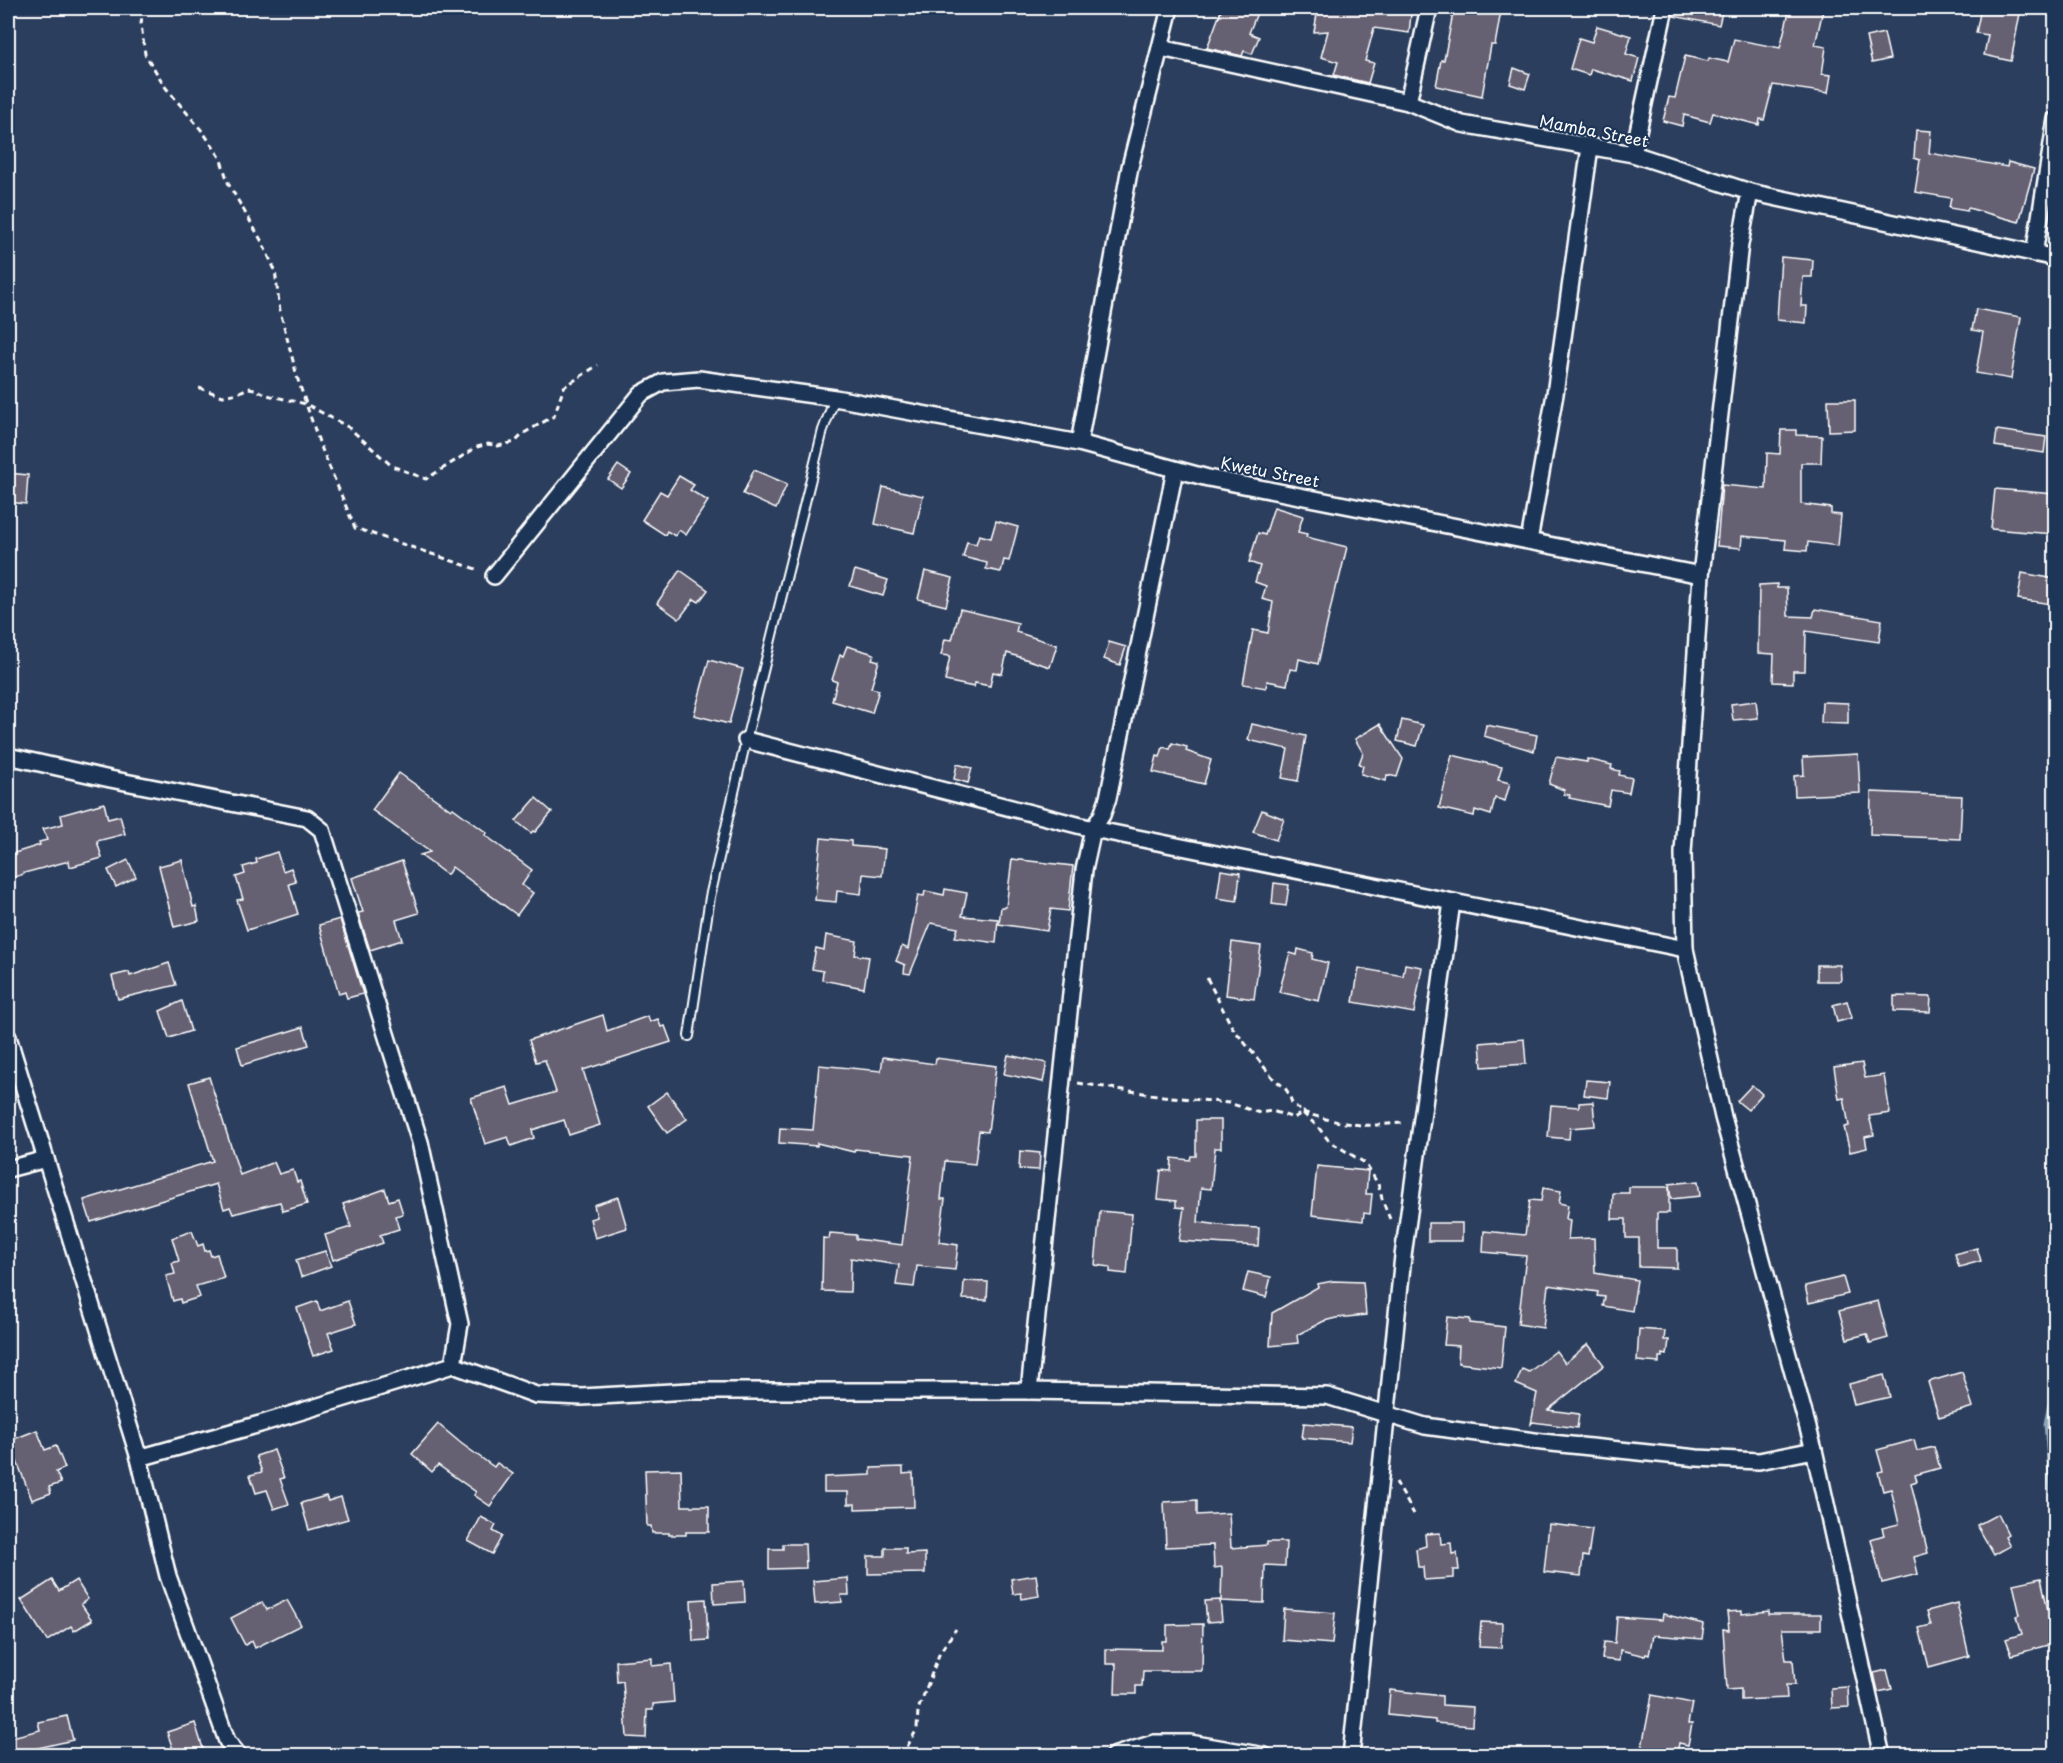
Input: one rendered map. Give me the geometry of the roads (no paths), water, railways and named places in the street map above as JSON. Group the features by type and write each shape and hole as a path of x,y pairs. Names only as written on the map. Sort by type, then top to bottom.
{"street":[{"path":"1079,443 1130,167 1170,8"},
{"path":"1408,102 1429,8"},
{"path":"1633,154 1665,8"},
{"name":"Mamba Street","path":"1161,48 1408,102 1462,124 1633,154 1749,192 2055,258"},
{"path":"2034,254 2055,119"},
{"path":"1529,541 1555,394 1590,147"},
{"path":"1749,192 1740,244 1701,574 1683,853 1685,949 1723,1117 1814,1450 1882,1755"},
{"name":"Kwetu Street","path":"494,576 640,394 663,382 699,380 835,398 1079,443 1208,478 1701,574"},
{"path":"1029,1391 1084,870 1094,829 1108,798 1175,470"},
{"path":"746,740 1094,829 1685,949"},
{"path":"8,756 110,779 307,818 322,830 420,1142 460,1324 453,1365"},
{"path":"1351,1755 1403,1256 1452,902"},
{"path":"8,1037 139,1458 168,1575 226,1741 239,1755"},
{"path":"8,1169 45,1159"},
{"path":"139,1458 453,1365 536,1395 582,1397 689,1391 1029,1391 1327,1396 1425,1425 1507,1437 1697,1458 1759,1461 1814,1450"},
{"path":"1113,1755 1154,1743 1190,1743 1215,1751 1265,1755"}],"lane":[{"path":"689,1036 710,897 746,740 824,430 835,398"}],"waterway":[{"path":"2056,1375 2046,1424 2053,1509 2056,1510"}]}
